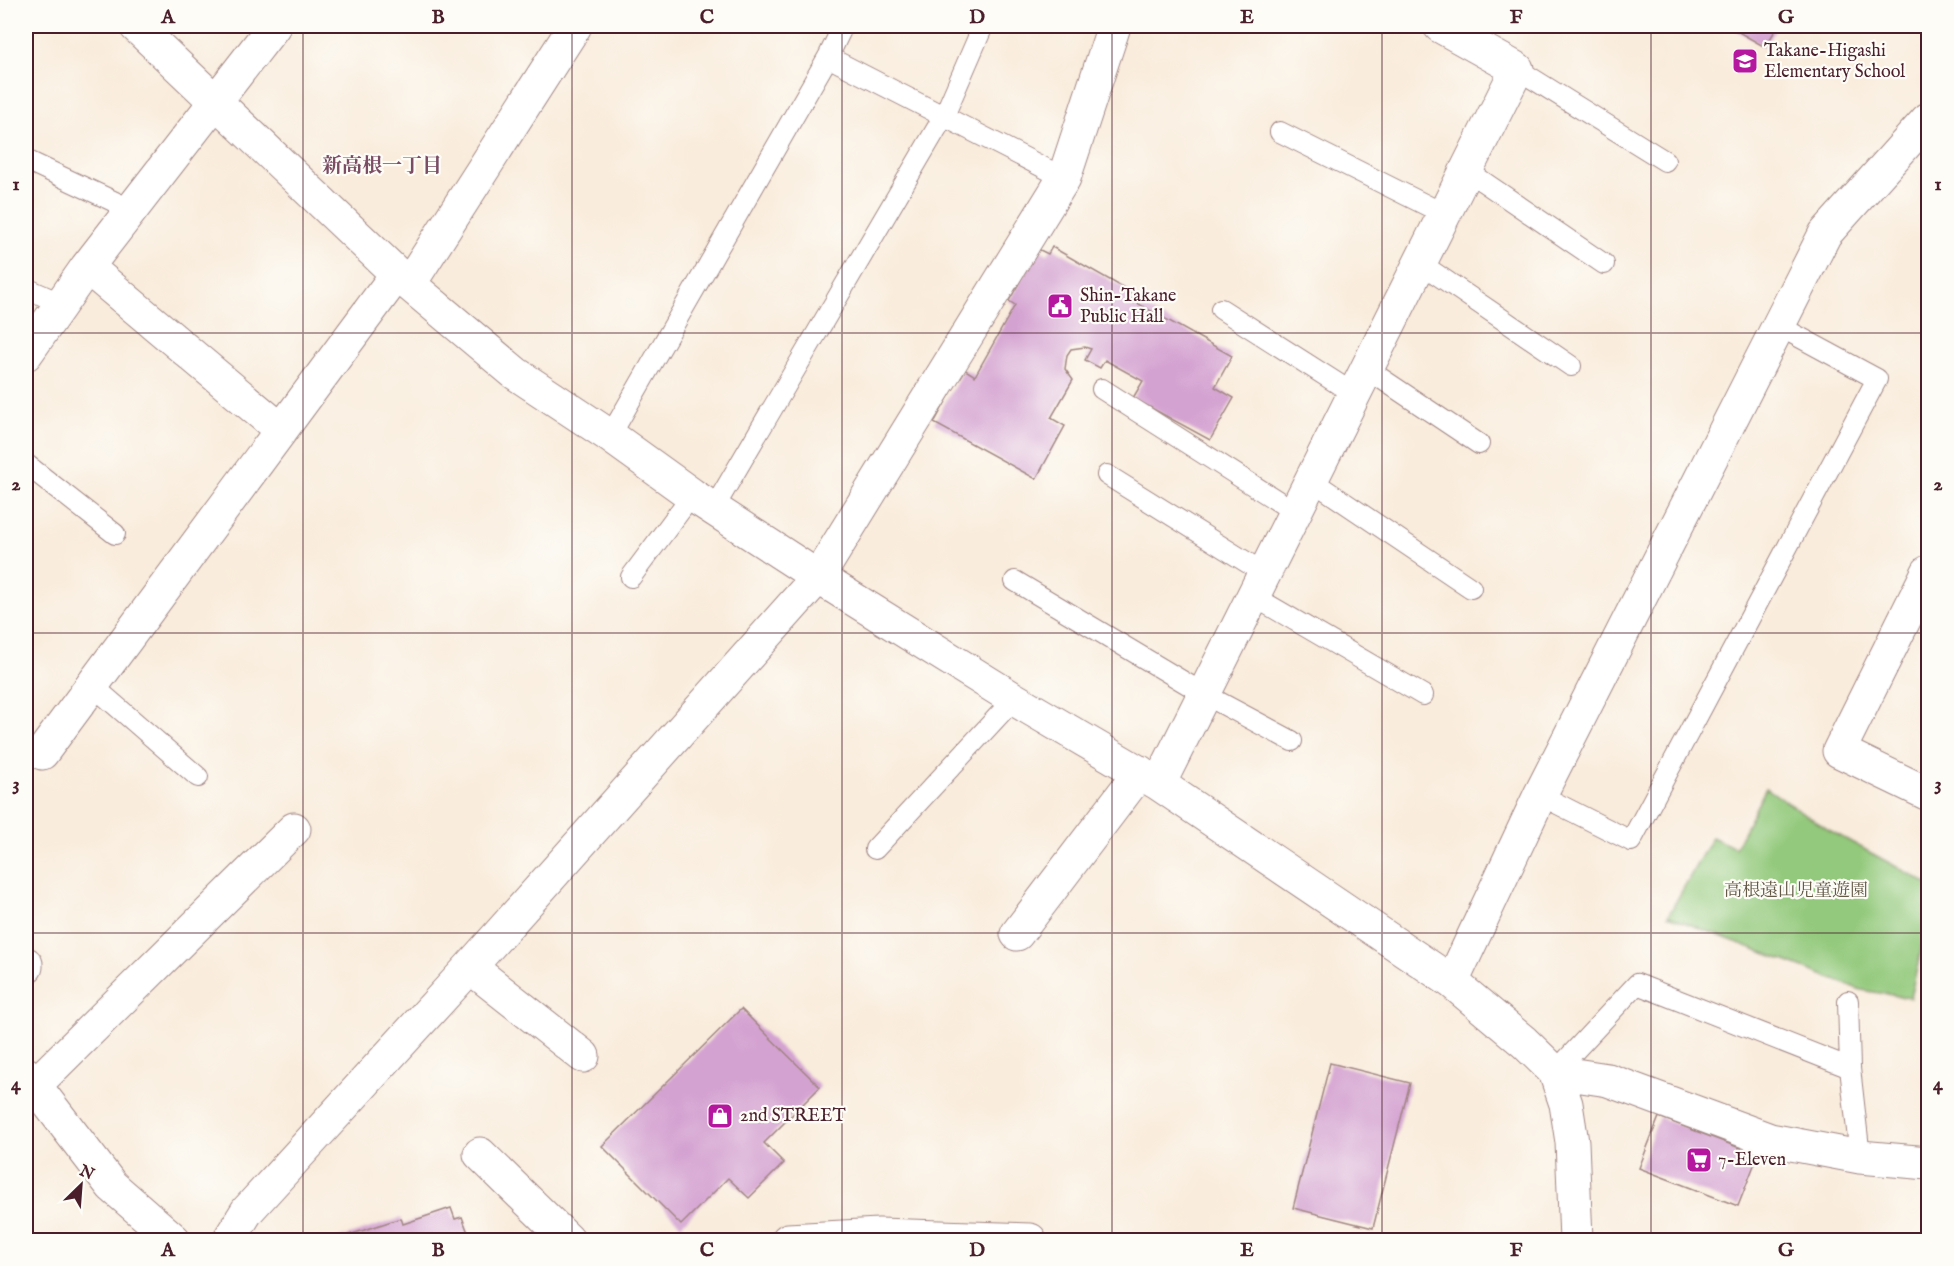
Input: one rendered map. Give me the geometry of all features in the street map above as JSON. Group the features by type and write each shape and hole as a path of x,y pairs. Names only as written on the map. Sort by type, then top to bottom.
{"street":[{"path":"136,26 215,98 404,279 515,373 610,436 703,502 818,577 1014,699 1150,778 1452,982 1524,1042 1555,1072 1566,1104 1572,1142 1576,1240"},
{"path":"26,354 87,267 215,98 274,26"},
{"path":"42,753 280,430 404,279 575,26"},
{"path":"229,1240 247,1211 470,967 818,577 1064,178 1114,26"},
{"path":"1017,934 1150,778 1204,694 1517,69 1440,26"},
{"path":"1452,982 1540,795 1825,234 1925,134"},
{"path":"87,267 280,430"},
{"path":"1929,572 1839,751 1929,794"},
{"path":"174,1240 112,1186 30,1080 294,829"},
{"path":"470,967 583,1056"},
{"path":"1555,1072 1608,1080 1770,1140 1860,1157 1929,1163"},
{"path":"480,1154 568,1240"},
{"path":"788,1240 879,1235 1030,1240"}],"lane":[{"path":"610,436 828,57 843,26"},
{"path":"631,577 703,502 944,116 983,26"},
{"path":"828,57 1064,178"},
{"path":"1517,69 1665,161"},
{"path":"1280,132 1444,214"},
{"path":"26,160 132,210"},
{"path":"1466,170 1604,264"},
{"path":"1420,263 1570,366"},
{"path":"26,288 62,304"},
{"path":"1221,309 1479,444"},
{"path":"1540,795 1630,841 1877,379 1777,325"},
{"path":"1102,389 1295,512"},
{"path":"26,464 115,534"},
{"path":"1107,475 1258,585 1423,695"},
{"path":"1311,480 1471,588"},
{"path":"1015,581 1204,694 1292,741"},
{"path":"92,685 198,777"},
{"path":"875,849 1014,699"},
{"path":"1555,1072 1637,984 1850,1068"},
{"path":"1848,1001 1850,1068 1860,1157"}],"green space":[{"name":"高根遠山児童遊園","path":"1766,788 1829,830 1928,884 1928,922 1910,998 1861,990 1668,916 1712,837 1735,848"}],"building":[{"path":"1728,26 1778,26 1765,47"},
{"path":"1052,247 1131,292 1128,298 1232,356 1215,387 1234,398 1210,440 1133,398 1143,381 1105,360 1100,368 1085,360 1091,349 1085,347 1071,349 1067,355 1065,369 1073,380 1051,418 1065,426 1036,479 934,423 964,369 975,376 1015,305 1009,301 1038,249 1048,254"},
{"path":"741,1009 820,1087 764,1143 784,1163 749,1198 728,1178 681,1225 602,1146"},
{"path":"1330,1063 1410,1083 1373,1228 1293,1208"},
{"path":"1659,1117 1758,1155 1738,1206 1639,1168"},
{"path":"1923,1194 1928,1195 1928,1240 1925,1240"},
{"path":"451,1208 455,1219 462,1217 470,1238 463,1240 334,1240 401,1218 403,1224"}],"place":[{"name":"Takane-Higashi Elementary School","path":"1745,61"},
{"name":"Shin-Takane Public Hall","path":"1060,306"},
{"name":"2nd STREET","path":"720,1116"},
{"name":"7-Eleven","path":"1699,1160"}],"district":[{"name":"新高根一丁目","path":"382,166"}]}
